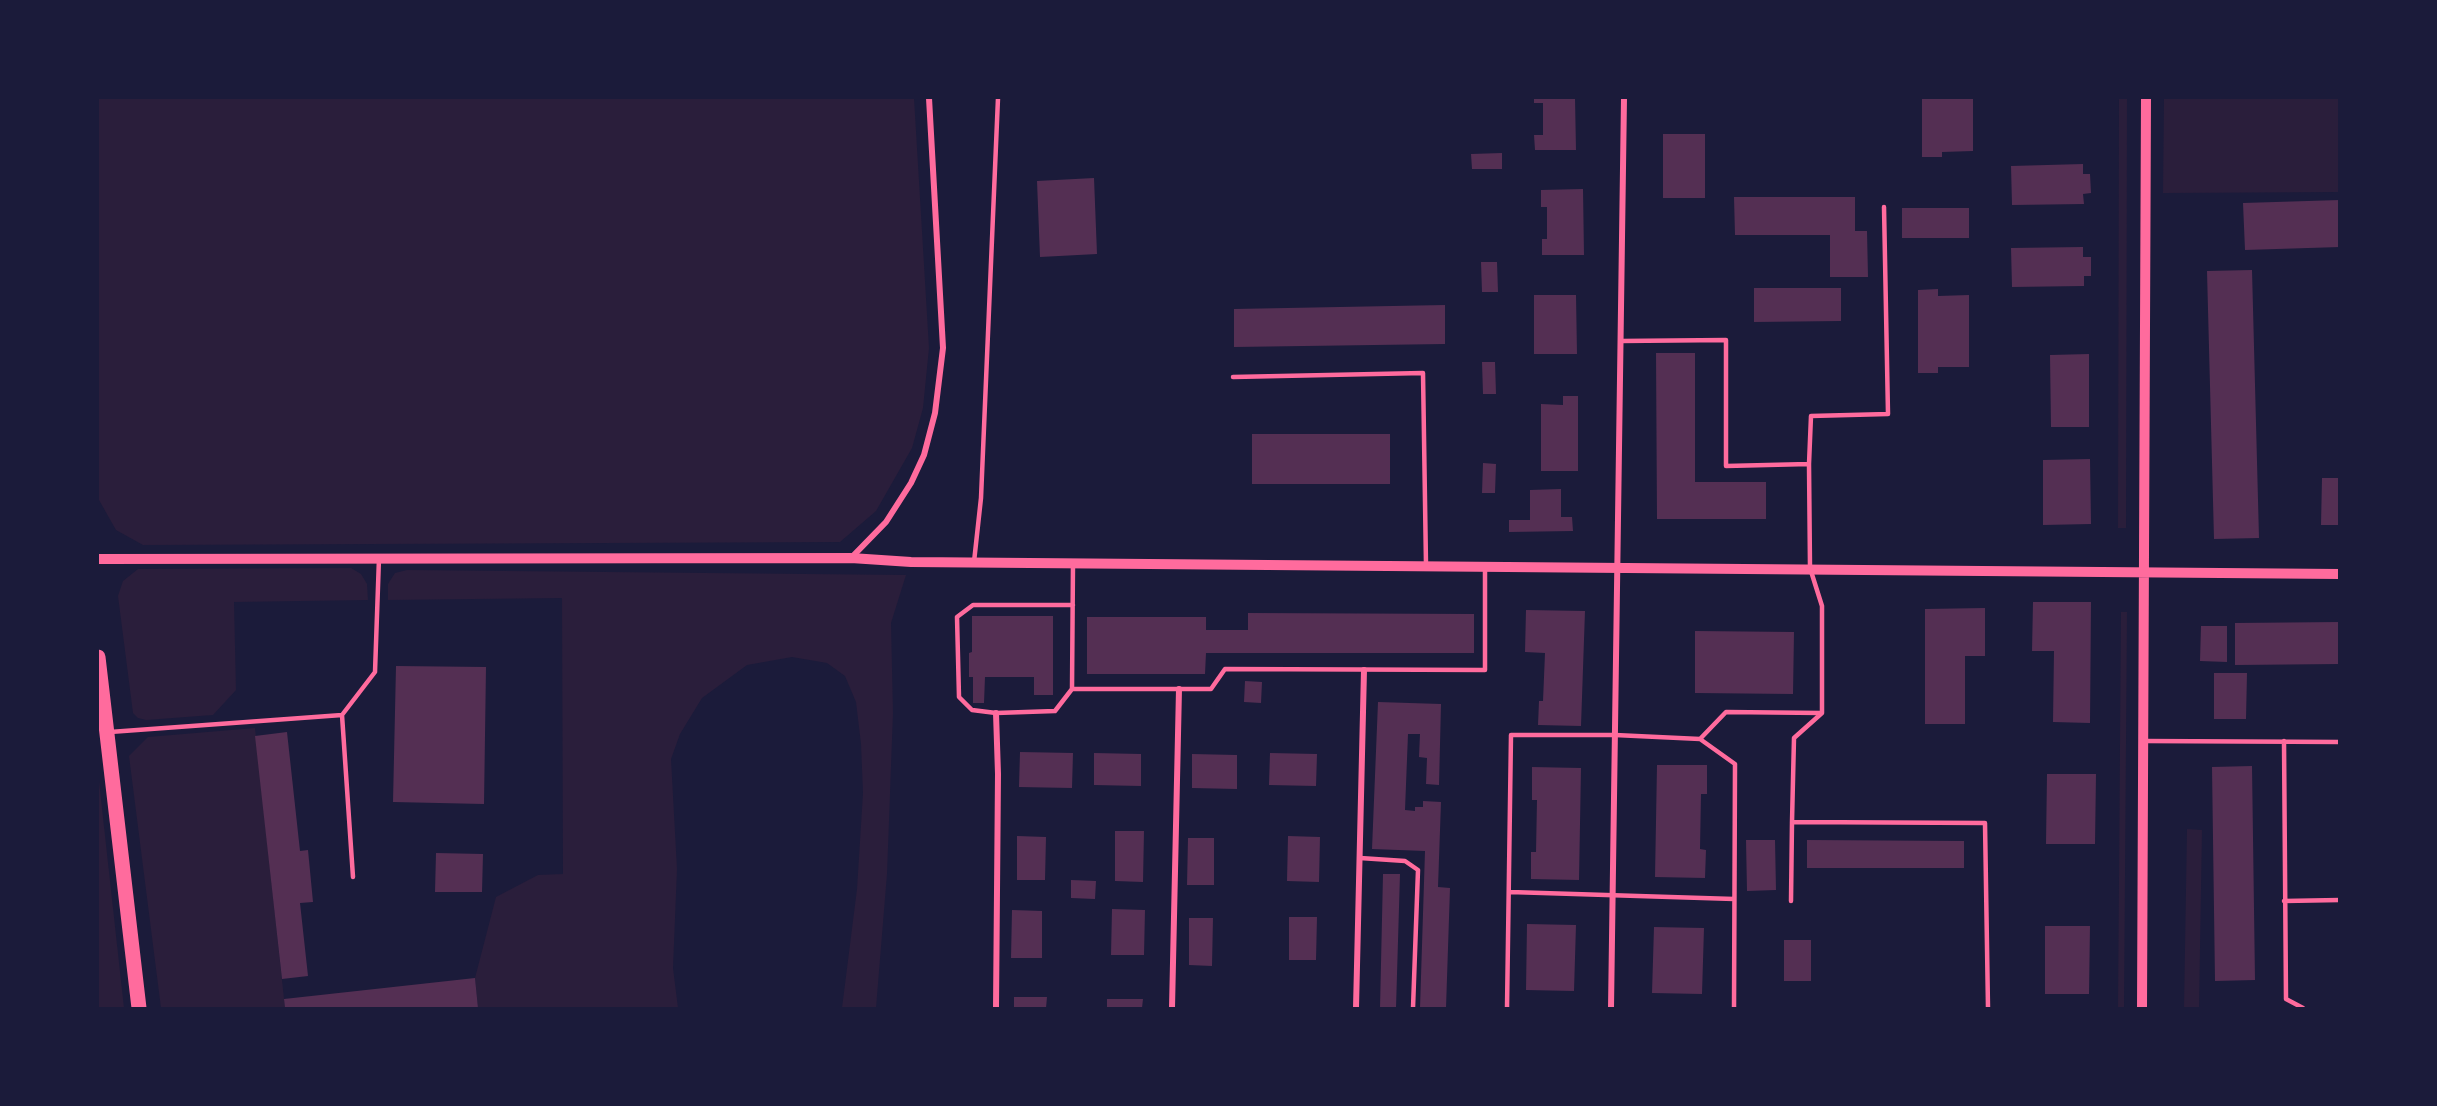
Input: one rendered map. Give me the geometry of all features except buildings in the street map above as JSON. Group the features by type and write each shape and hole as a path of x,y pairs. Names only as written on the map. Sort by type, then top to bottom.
{"main road":[{"path":"98,657 139,1008"}],"street":[{"path":"851,558 886,522 911,483 924,455 935,413 943,348 929,98"},
{"path":"1611,1008 1624,98"},
{"path":"2142,1008 2146,98"},
{"path":"98,559 851,558 974,562 2340,574"},
{"path":"1356,1008 1364,670"},
{"path":"1172,1008 1179,689"},
{"path":"996,713 998,774 996,1008"}],"lane":[{"path":"974,562 981,498 998,98"},
{"path":"1791,901 1794,738 1822,713 1822,606 1810,568 1811,416 1888,414 1884,207"},
{"path":"1621,341 1726,340 1726,466 1809,464"},
{"path":"1233,376 1423,373 1426,565"},
{"path":"353,877 342,715 375,672 379,558"},
{"path":"1072,605 973,605 957,617 959,697 972,710 996,713 1055,711 1072,689 1073,563"},
{"path":"1072,689 1211,689 1225,669 1485,670 1485,566"},
{"path":"1700,739 1726,712 1822,713"},
{"path":"108,732 342,715"},
{"path":"1507,1008 1511,735 1616,735 1700,739 1735,764 1734,1008"},
{"path":"2143,741 2340,742"},
{"path":"2284,741 2286,999 2303,1008"},
{"path":"1792,822 1985,823 1988,1008"},
{"path":"1360,858 1405,861 1418,870 1413,1008"},
{"path":"1510,892 1734,899"},
{"path":"2284,901 2340,900"}],"shaded area":[{"path":"98,98 914,98 929,348 923,408 912,448 876,511 840,542 143,545 116,530 99,500"},
{"path":"2119,98 2127,98 2126,528 2118,528"},
{"path":"2164,98 2339,98 2339,192 2163,193"},
{"path":"351,568 361,574 367,584 368,600 234,602 236,690 213,715 146,720 138,718 133,713 118,596 123,581 138,569"},
{"path":"407,570 906,575 891,623 893,713 887,874 876,1008 842,1008 857,889 863,793 856,702 845,676 827,663 792,657 747,665 702,698 680,734 671,759 677,869 673,968 678,1008 478,1008 475,978 496,897 538,875 563,874 562,598 388,600 388,584 395,573"},
{"path":"2121,612 2127,612 2124,1008 2118,1008"},
{"path":"255,728 285,1008 161,1008 129,756 148,737"},
{"path":"98,772 124,1008 98,1008"},
{"path":"2187,829 2202,830 2199,1008 2184,1008"}]}
